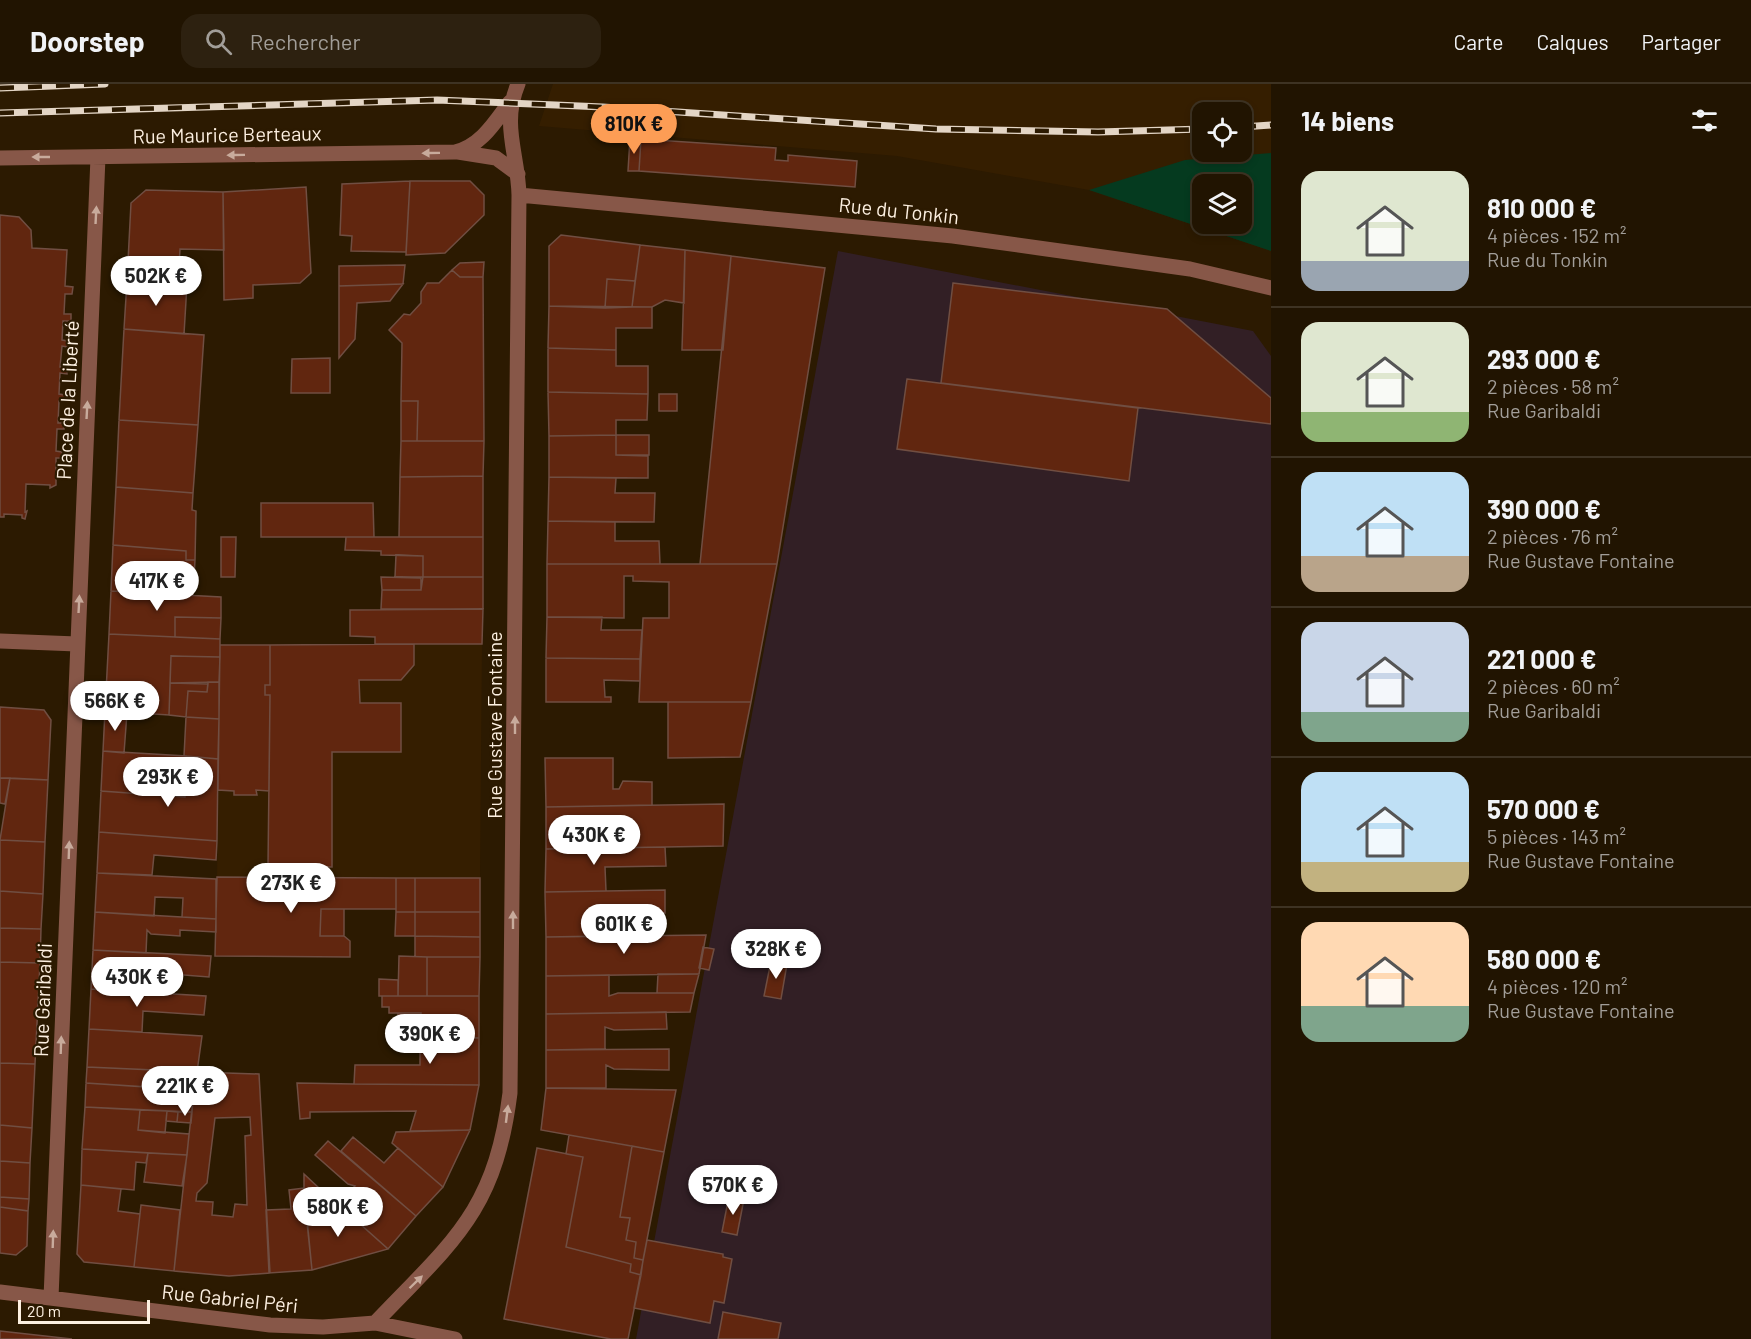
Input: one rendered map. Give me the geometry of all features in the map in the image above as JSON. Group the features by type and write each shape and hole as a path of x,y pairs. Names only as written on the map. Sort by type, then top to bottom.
{"street":[{"name":"Rue Gustave Fontaine","path":"375,1323 432,1265 465,1226 492,1176 506,1120 512,1060 519,195 518,174 509,127 510,102 518,84"},
{"name":"Rue Maurice Berteaux","path":"455,152 464,150 480,140 510,102"},
{"name":"Rue Maurice Berteaux","path":"0,158 455,152 496,158 518,174"},
{"name":"Place de la Liberté","path":"75,705 98,157"},
{"name":"Rue du Tonkin","path":"519,195 963,237 1190,269 1271,288"},
{"path":"0,641 77,644"},
{"name":"Rue Garibaldi","path":"51,1298 75,705"},
{"name":"Rue Gabriel Péri","path":"0,1292 236,1322 303,1333 375,1323 455,1339"}],"shaded area":[{"path":"553,84 1271,84 1271,251 1220,234 1252,234 1252,174 1192,174 1192,225 1089,190 897,156 539,126"},
{"path":"838,251 1253,331 1271,356 1271,1339 636,1339"},
{"path":"482,644 480,878 217,877 220,645"}],"green space":[{"path":"1271,153 1271,251 1220,234 1252,234 1252,174 1192,174 1192,225 1089,190 1185,160 1252,162 1252,155"}],"building":[{"path":"630,138 641,139 639,171 628,171"},
{"path":"641,139 776,148 775,160 788,161 788,155 857,161 855,187 639,171"},
{"path":"410,181 470,181 484,195 484,215 445,253 406,255"},
{"path":"410,181 406,252 351,251 352,236 340,235 342,184"},
{"path":"306,187 311,273 300,283 253,285 253,298 224,300 223,192"},
{"path":"146,190 223,192 224,250 180,249 178,283 127,281 131,203"},
{"path":"0,215 19,217 31,230 32,248 67,250 65,286 73,287 72,294 65,294 64,314 71,314 71,321 63,321 62,340 68,341 68,347 62,346 60,367 67,367 67,374 60,373 59,394 65,395 65,401 59,401 58,423 64,423 64,429 57,429 56,451 62,452 62,458 56,458 56,485 50,488 50,485 26,484 25,519 22,515 4,514 4,517 0,517"},
{"path":"561,235 640,245 635,281 607,279 605,308 549,306 549,246"},
{"path":"640,245 685,250 684,303 665,300 652,307 632,307"},
{"path":"685,250 731,256 723,350 682,350"},
{"path":"731,256 825,268 777,564 700,564"},
{"path":"484,262 483,277 460,277 452,270 460,263"},
{"path":"405,265 403,284 339,286 339,266"},
{"path":"452,270 460,277 483,277 484,441 417,441 418,401 401,401 402,343 389,330 404,314 410,315 421,303 421,292 427,283 439,283"},
{"path":"607,279 635,281 632,307 605,308"},
{"path":"127,281 187,284 184,334 124,329"},
{"path":"953,283 1167,309 1271,398 1271,424 941,383"},
{"path":"403,284 390,301 357,303 355,339 339,358 339,286"},
{"path":"549,306 652,307 652,328 616,328 616,350 548,348"},
{"path":"124,329 204,335 198,425 119,420"},
{"path":"548,348 616,350 616,366 648,366 648,394 548,392"},
{"path":"330,358 330,393 291,393 292,359"},
{"path":"907,379 1138,408 1129,481 897,449"},
{"path":"548,392 648,394 647,420 616,420 616,435 549,436"},
{"path":"659,394 677,394 677,411 659,411"},
{"path":"401,401 418,401 417,441 401,441"},
{"path":"119,420 198,425 193,493 116,487"},
{"path":"616,435 649,435 649,455 616,455"},
{"path":"616,435 616,455 648,456 648,478 549,477 549,436"},
{"path":"401,441 484,441 483,476 400,477"},
{"path":"483,476 483,537 399,537 400,477"},
{"path":"549,477 616,478 615,493 655,493 654,522 548,521"},
{"path":"116,487 193,493 192,510 196,511 195,560 186,560 186,551 113,545"},
{"path":"261,503 373,503 374,537 261,537"},
{"path":"548,521 615,522 615,541 659,541 660,564 547,564"},
{"path":"221,537 236,537 235,577 221,577"},
{"path":"346,537 483,537 483,577 423,577 423,556 381,555 381,551 345,550"},
{"path":"113,545 186,551 186,560 195,560 193,595 111,591"},
{"path":"396,555 423,556 423,577 395,577"},
{"path":"547,564 777,564 751,702 639,702 643,618 669,618 669,582 633,581 633,576 624,576 624,618 547,617"},
{"path":"381,577 421,578 421,590 382,590"},
{"path":"423,577 483,577 483,609 381,609 382,590 421,590"},
{"path":"111,591 221,597 221,618 175,617 175,637 109,634"},
{"path":"483,609 482,644 375,644 375,637 350,636 350,610"},
{"path":"175,617 221,618 220,639 175,637"},
{"path":"547,617 602,617 601,630 642,630 640,659 546,658"},
{"path":"109,634 220,639 220,657 171,656 169,715 105,711"},
{"path":"414,644 414,665 401,680 359,680 360,703 401,703 401,752 332,752 332,867 268,866 270,695 265,695 265,685 270,685 270,645"},
{"path":"220,645 270,645 270,685 265,685 265,695 270,695 269,791 256,790 257,795 234,795 234,791 218,790"},
{"path":"171,656 220,657 219,682 170,683"},
{"path":"546,658 640,659 640,681 604,680 605,697 611,697 611,702 546,702"},
{"path":"208,682 219,682 219,719 186,717 188,691 207,692"},
{"path":"170,683 208,684 207,692 188,691 186,717 169,715"},
{"path":"668,702 751,702 740,757 668,758"},
{"path":"0,707 44,710 51,720 48,780 0,778"},
{"path":"105,711 127,713 124,753 103,751"},
{"path":"186,717 219,719 218,759 184,756"},
{"path":"103,751 186,756 185,797 101,791"},
{"path":"186,756 218,759 217,841 99,832 101,791 185,797"},
{"path":"545,758 613,758 613,789 619,789 623,781 652,782 652,805 546,807"},
{"path":"0,778 10,778 5,804 0,803"},
{"path":"10,778 48,780 45,842 0,840"},
{"path":"724,804 723,846 546,849 546,807"},
{"path":"99,832 217,841 216,860 154,855 152,875 97,873"},
{"path":"0,840 45,842 43,894 0,891"},
{"path":"665,847 666,866 605,867 606,891 545,892 546,849"},
{"path":"274,866 326,867 326,874 275,874"},
{"path":"97,873 216,879 216,919 182,917 183,898 155,897 154,916 95,912"},
{"path":"217,877 396,878 396,909 321,909 320,936 344,936 350,941 350,957 215,956"},
{"path":"396,878 415,878 415,912 396,912"},
{"path":"415,878 480,878 480,912 415,912"},
{"path":"665,890 665,913 605,913 605,936 546,937 545,892"},
{"path":"0,891 43,894 41,929 0,928"},
{"path":"321,909 344,909 344,936 320,936"},
{"path":"95,912 216,919 216,932 180,930 180,936 151,934 147,930 146,953 93,950"},
{"path":"396,912 415,912 415,936 395,936"},
{"path":"415,912 480,912 480,937 415,936"},
{"path":"605,913 626,913 626,937 605,936"},
{"path":"0,928 41,929 40,963 0,962"},
{"path":"706,935 699,974 546,976 546,937"},
{"path":"415,936 480,937 480,957 415,957"},
{"path":"703,947 714,949 709,970 699,968"},
{"path":"93,950 211,956 209,977 145,972 145,993 91,989"},
{"path":"399,956 427,957 427,996 398,996"},
{"path":"427,957 480,957 479,996 427,996"},
{"path":"771,961 787,964 781,999 764,996"},
{"path":"0,962 40,963 35,1064 0,1063"},
{"path":"658,974 699,974 694,993 657,993"},
{"path":"609,975 609,996 618,993 694,993 690,1012 546,1014 546,976"},
{"path":"379,979 398,980 398,996 379,996"},
{"path":"91,989 206,996 204,1015 143,1011 142,1032 89,1029"},
{"path":"382,996 479,996 479,1038 420,1037 421,1013 389,1013 389,1007 382,1007"},
{"path":"666,1012 667,1029 614,1030 605,1027 605,1049 546,1050 546,1014"},
{"path":"398,1013 421,1013 420,1031 398,1030"},
{"path":"89,1029 202,1036 197,1072 259,1074 270,1273 229,1276 174,1271 194,1090 175,1089 177,1071 87,1067","holes":["250,1117 251,1135 245,1136 247,1205 235,1204 233,1217 212,1215 213,1202 196,1201 197,1193 207,1183 215,1118"]},
{"path":"420,1037 479,1038 479,1085 354,1084 355,1065 420,1065"},
{"path":"669,1049 669,1070 614,1069 606,1065 606,1088 546,1088 546,1050"},
{"path":"0,1063 35,1064 32,1128 0,1125"},
{"path":"87,1067 177,1071 175,1089 86,1083"},
{"path":"86,1083 194,1090 192,1112 85,1107"},
{"path":"297,1083 479,1085 470,1130 410,1131 416,1111 310,1112 310,1118 300,1119"},
{"path":"546,1088 676,1090 664,1152 541,1130"},
{"path":"85,1107 140,1110 138,1130 189,1134 187,1155 82,1149"},
{"path":"140,1110 167,1111 165,1133 138,1130"},
{"path":"167,1111 178,1112 177,1122 166,1121"},
{"path":"178,1112 192,1112 191,1123 177,1122"},
{"path":"0,1125 32,1128 30,1163 0,1161"},
{"path":"470,1130 443,1187 392,1143 396,1132"},
{"path":"569,1135 632,1146 620,1217 630,1218 626,1240 636,1242 634,1258 643,1260 641,1275 630,1272 631,1264 566,1247 583,1157 566,1154"},
{"path":"353,1137 384,1163 398,1148 443,1187 416,1216 341,1151"},
{"path":"328,1141 416,1216 388,1249 339,1205 355,1186 348,1184 315,1155"},
{"path":"632,1146 664,1152 643,1260 634,1258 636,1242 626,1240 630,1218 620,1217"},
{"path":"537,1148 583,1157 566,1247 631,1264 630,1272 641,1275 628,1339 611,1339 504,1319"},
{"path":"82,1149 148,1153 146,1163 136,1162 134,1190 81,1185"},
{"path":"148,1153 187,1155 182,1186 144,1182"},
{"path":"0,1161 30,1163 29,1199 0,1197"},
{"path":"304,1174 321,1190 305,1201 304,1188"},
{"path":"81,1185 121,1189 118,1211 140,1214 134,1267 84,1262 77,1254"},
{"path":"304,1188 312,1270 269,1273 266,1210 291,1209 289,1190"},
{"path":"729,1196 744,1199 737,1235 722,1232"},
{"path":"0,1197 29,1199 28,1211 0,1207"},
{"path":"141,1205 180,1210 174,1271 134,1267"},
{"path":"0,1207 28,1211 27,1246 16,1255 0,1253"},
{"path":"341,1207 388,1249 312,1270 306,1213"},
{"path":"647,1240 723,1254 723,1257 732,1259 724,1303 714,1301 710,1323 634,1308"},
{"path":"723,1312 781,1323 778,1339 718,1339"},
{"path":"0,1331 72,1339 0,1339"}],"railway":[{"path":"0,88 105,84"},
{"path":"0,113 437,100 603,107 936,129 1098,132 1192,129"},
{"path":"1252,126 1271,125"}]}
